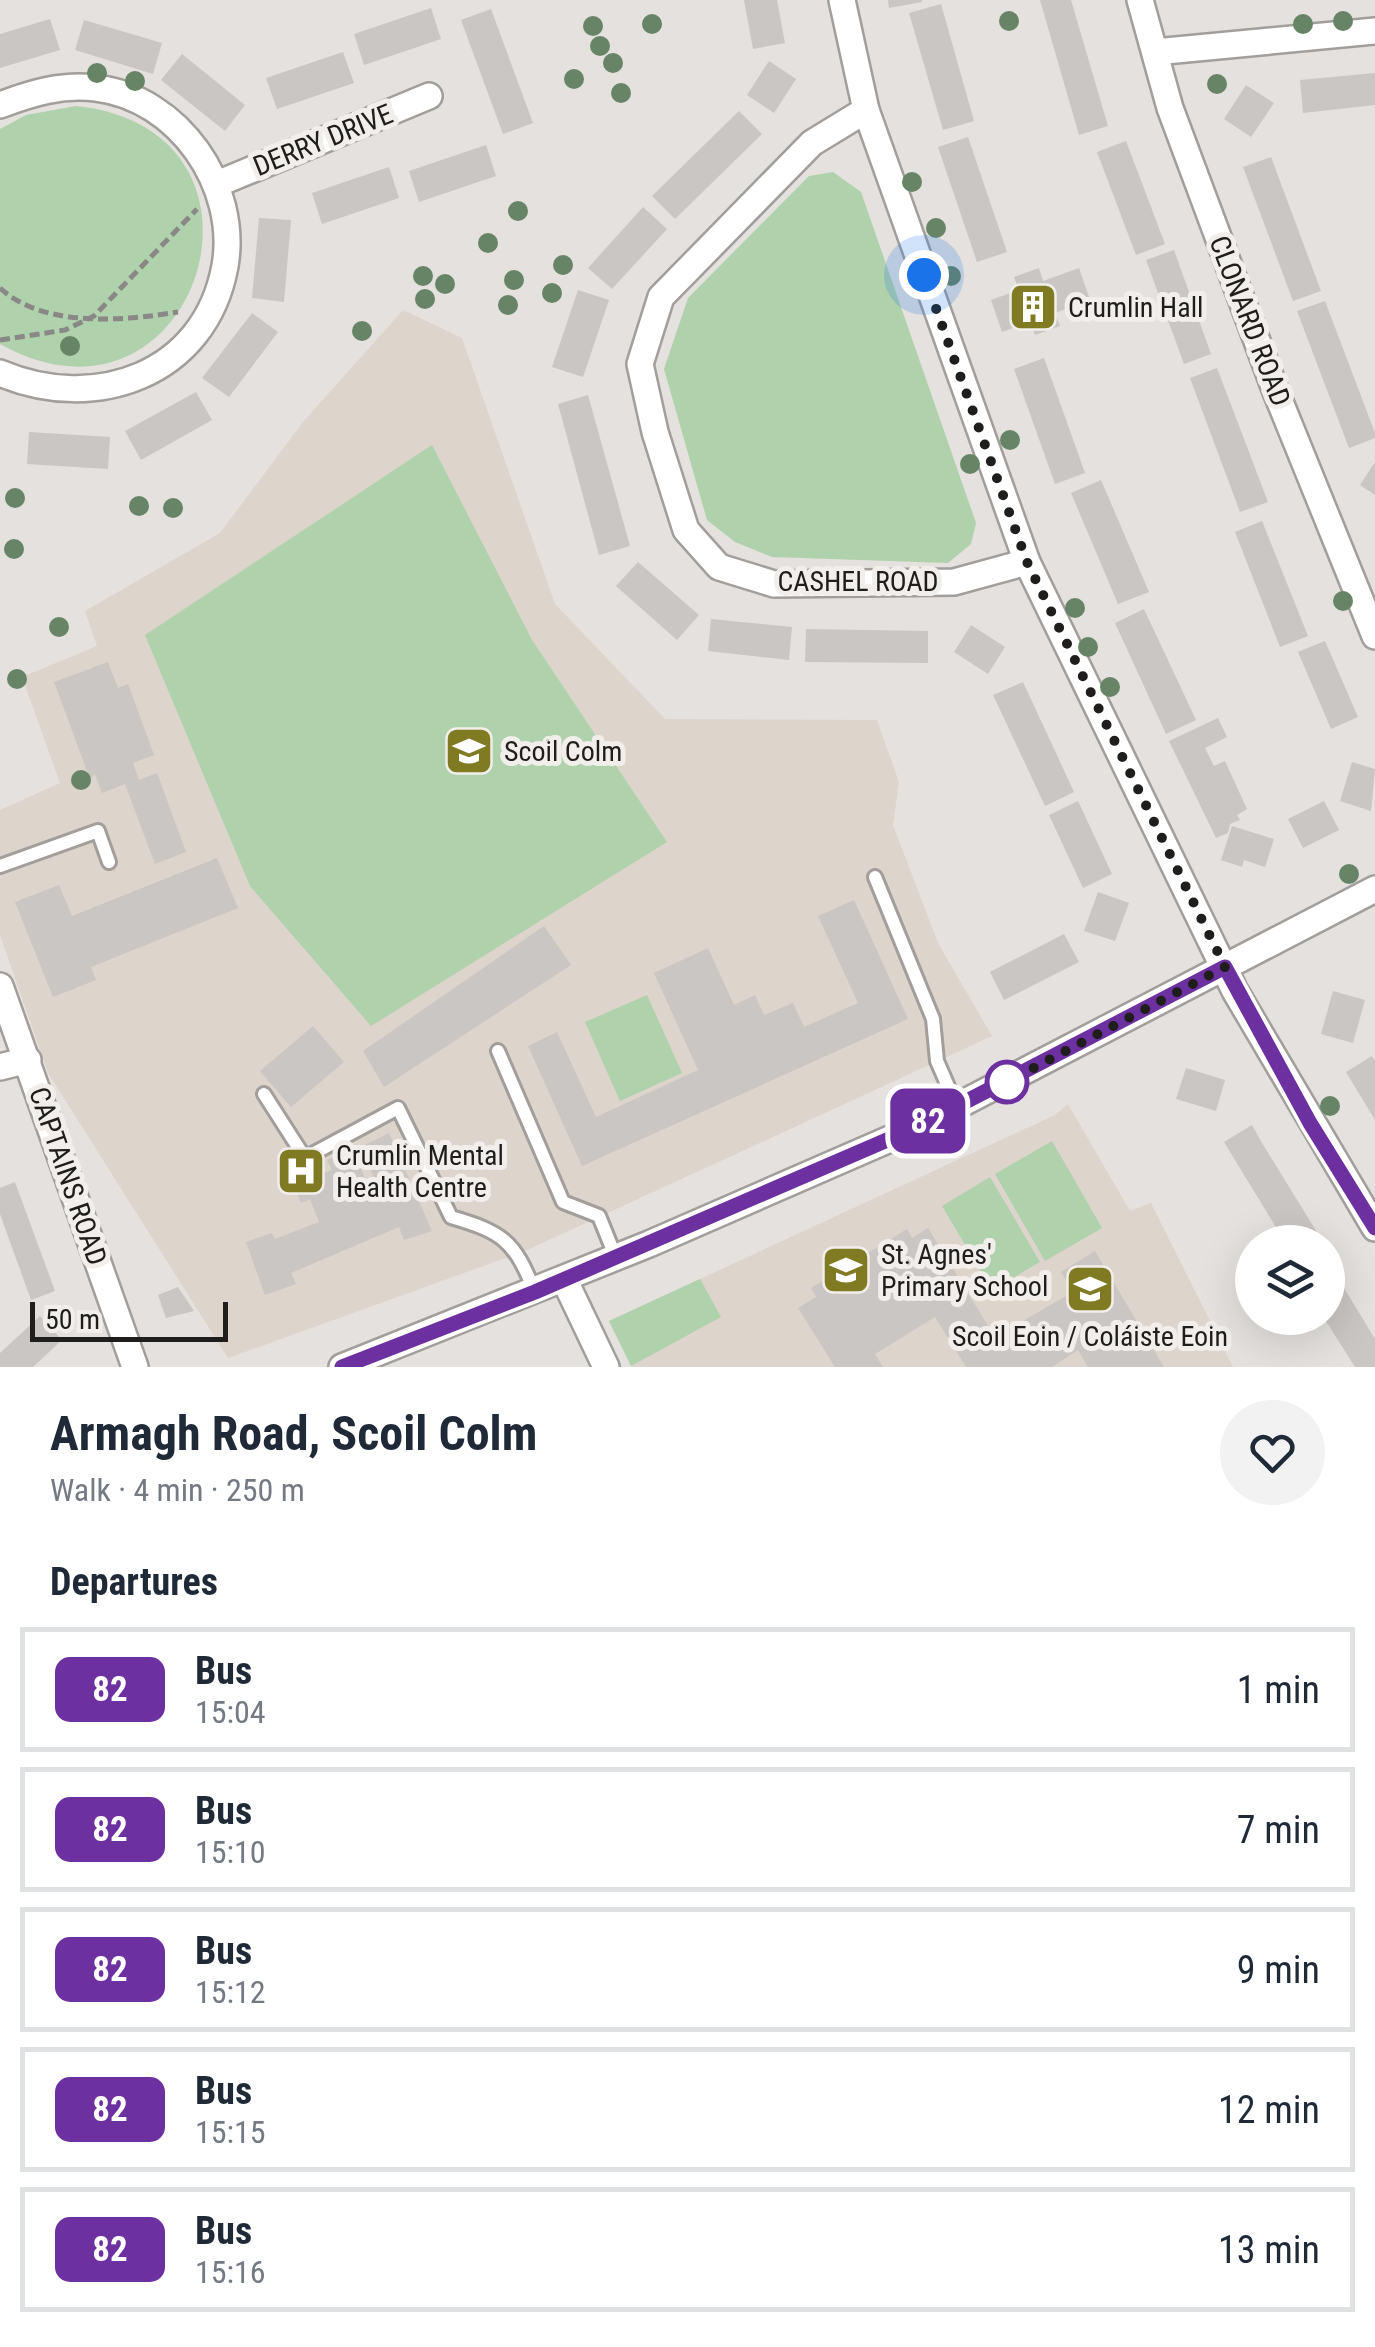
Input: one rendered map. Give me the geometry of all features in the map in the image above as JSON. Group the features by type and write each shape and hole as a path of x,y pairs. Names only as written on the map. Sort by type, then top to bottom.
{"street":[{"path":"842,0 866,110 1027,562 1225,967 1301,1107 1375,1228"},
{"name":"CLONARD ROAD","path":"1140,0 1177,126 1366,593 1375,636"},
{"path":"1154,52 1375,31"},
{"name":"DERRY DRIVE","path":"0,105 45,88 98,88 148,105 190,138 217,184 226,224 225,266 212,306 188,341 156,368 118,386 76,393 34,388 0,374"},
{"name":"DERRY DRIVE","path":"217,184 429,96"},
{"name":"CASHEL ROAD","path":"866,110 812,142 661,297 640,364 655,432 686,530 719,566 774,584 954,582 1027,562"},
{"path":"342,1367 616,1258 957,1107 1375,889"},
{"name":"CAPTAINS ROAD","path":"0,986 135,1367"},
{"path":"0,1068 28,1060"},
{"path":"564,1279 606,1367"}],"lane":[{"path":"0,866 98,831 109,862"},
{"path":"875,877 933,1019 937,1061 957,1107"},
{"path":"498,1050 563,1202 599,1216 616,1258"},
{"path":"264,1094 305,1158 398,1108 450,1218 493,1229 520,1253 535,1292"}],"path":[{"path":"0,340 65,330 94,316 183,228 217,184"},
{"path":"0,288 19,306 134,320 212,306"}],"shaded area":[{"name":"Scoil Colm","path":"403,310 462,338 555,604 665,719 877,720 899,782 893,825 938,943 992,1036 525,1251 228,1358 48,1073 0,935 0,810 60,783 22,677 97,646 85,611 220,533 303,422"},
{"path":"1068,1104 1130,1211 1151,1203 1233,1367 632,1367 609,1321 1055,1115"}],"green space":[{"path":"76,106 145,127 186,168 202,220 196,275 170,323 126,356 69,366 0,344 0,129 26,115"},
{"path":"833,172 861,192 976,523 971,544 948,563 772,557 735,542 707,520 664,369 688,298 809,176"},
{"path":"432,445 532,640 667,842 371,1026 250,886 145,635"},
{"path":"647,995 682,1073 620,1101 585,1022"},
{"path":"1052,1141 1102,1228 1045,1261 995,1174"},
{"path":"990,1177 1040,1262 992,1290 942,1206"},
{"path":"700,1279 721,1317 631,1366 609,1321"}],"building":[{"path":"744,0 777,0 785,43 753,49"},
{"path":"888,0 922,0 922,2 889,8"},
{"path":"1040,0 1071,0 1108,126 1079,135"},
{"path":"941,4 974,121 943,130 909,13"},
{"path":"431,8 441,39 364,65 354,34"},
{"path":"491,9 533,123 503,134 461,20"},
{"path":"50,19 60,50 0,68 0,34"},
{"path":"84,20 162,43 153,74 75,50"},
{"path":"343,52 354,83 277,109 266,78"},
{"path":"182,54 245,105 225,131 161,80"},
{"path":"769,61 796,79 774,113 747,95"},
{"path":"1375,73 1375,105 1303,113 1300,80"},
{"path":"1246,85 1274,103 1251,137 1224,119"},
{"path":"739,111 762,134 675,219 652,196"},
{"path":"968,137 1007,252 977,262 938,147"},
{"path":"1126,141 1165,244 1136,255 1097,152"},
{"path":"486,145 496,176 419,202 409,171"},
{"path":"1271,157 1321,291 1293,301 1243,167"},
{"path":"389,167 399,198 322,224 312,193"},
{"path":"643,207 667,229 612,289 588,268"},
{"path":"259,218 291,220 284,302 252,298"},
{"path":"1174,250 1211,354 1184,364 1146,260"},
{"name":"Crumlin Hall","path":"1039,268 1043,281 1079,268 1090,300 1055,313 1060,326 1035,335 1030,322 1002,332 991,300 1019,290 1014,277"},
{"path":"578,290 609,300 583,377 552,367"},
{"path":"1325,301 1375,433 1375,438 1349,448 1297,311"},
{"path":"252,313 278,332 229,397 202,378"},
{"path":"1044,358 1085,473 1055,484 1014,369"},
{"path":"1217,368 1268,502 1240,512 1190,378"},
{"path":"196,392 212,420 141,460 125,431"},
{"path":"588,395 630,546 599,555 558,404"},
{"path":"29,432 110,437 108,469 27,464"},
{"path":"1375,462 1375,495 1360,485"},
{"path":"1101,480 1149,592 1118,604 1071,493"},
{"path":"1262,521 1308,636 1280,647 1235,532"},
{"path":"638,562 699,615 677,640 616,586"},
{"path":"1144,609 1196,720 1166,734 1115,623"},
{"path":"711,619 792,627 789,660 708,651"},
{"path":"971,625 1005,647 988,674 954,652"},
{"path":"806,629 928,631 928,663 805,662"},
{"path":"1325,641 1358,717 1331,729 1298,652"},
{"path":"108,662 118,688 128,684 154,755 133,763 139,780 157,773 186,852 155,864 125,784 102,793 95,774 90,779 54,682"},
{"path":"1023,682 1074,792 1045,806 993,695"},
{"path":"1218,718 1227,737 1205,748 1214,766 1225,761 1247,809 1237,815 1240,820 1230,824 1228,833 1216,838 1169,741"},
{"path":"1352,762 1375,769 1371,811 1340,801"},
{"path":"1078,801 1112,874 1083,888 1049,815"},
{"path":"1324,801 1339,830 1303,848 1288,819"},
{"path":"1232,826 1274,839 1265,867 1244,860 1242,867 1221,860"},
{"path":"217,858 238,908 91,967 96,980 53,997 15,902 59,885 72,916"},
{"path":"1098,892 1129,903 1115,941 1084,931"},
{"path":"854,900 908,1019 582,1166 528,1046 557,1032 596,1117 698,1070 654,973 708,948 734,1005 755,995 764,1015 793,1003 804,1027 858,1003 818,916"},
{"path":"544,926 571,965 384,1087 363,1051"},
{"path":"1064,934 1079,962 1004,1000 990,972"},
{"path":"1333,991 1365,1000 1353,1043 1321,1034"},
{"path":"313,1026 344,1062 291,1107 260,1071"},
{"path":"1372,1056 1375,1061 1375,1120 1346,1072"},
{"path":"1186,1068 1225,1080 1216,1111 1176,1099"},
{"path":"1252,1125 1313,1225 1275,1225 1224,1142"},
{"path":"389,1133 432,1231 404,1240 399,1227 291,1273 296,1284 265,1295 246,1242 272,1233 275,1239 319,1222 310,1199 301,1203 294,1185 332,1170 327,1160 353,1150 374,1199 382,1196 361,1147"},
{"path":"15,1182 55,1291 31,1300 0,1214 0,1188"},
{"path":"928,1228 995,1337 1073,1292 1061,1272 1095,1251 1164,1367 1088,1367 1078,1350 1052,1367 966,1367 935,1317 875,1354 883,1367 835,1367 798,1308 816,1297 811,1288 907,1229 912,1238"},
{"path":"178,1287 194,1311 166,1318 158,1295"},
{"path":"1345,1290 1375,1339 1375,1367 1355,1367 1335,1335 1345,1335"},
{"path":"40,1316 62,1340 33,1367 0,1367 0,1353"}],"bus line":[{"name":"82","path":"342,1367 751,1202 915,1128 1225,967 1234,991 1375,1228"}],"place":[{"name":"Crumlin Hall","path":"1033,307"},
{"name":"Scoil Colm","path":"469,751"},
{"name":"Crumlin Mental Health Centre","path":"301,1171"},
{"name":"St. Agnes' Primary School","path":"846,1270"},
{"name":"Scoil Eoin / Coláiste Eoin","path":"1090,1289"}],"route":[{"path":"924,275 1027,562 1225,967 1007,1082"}]}
